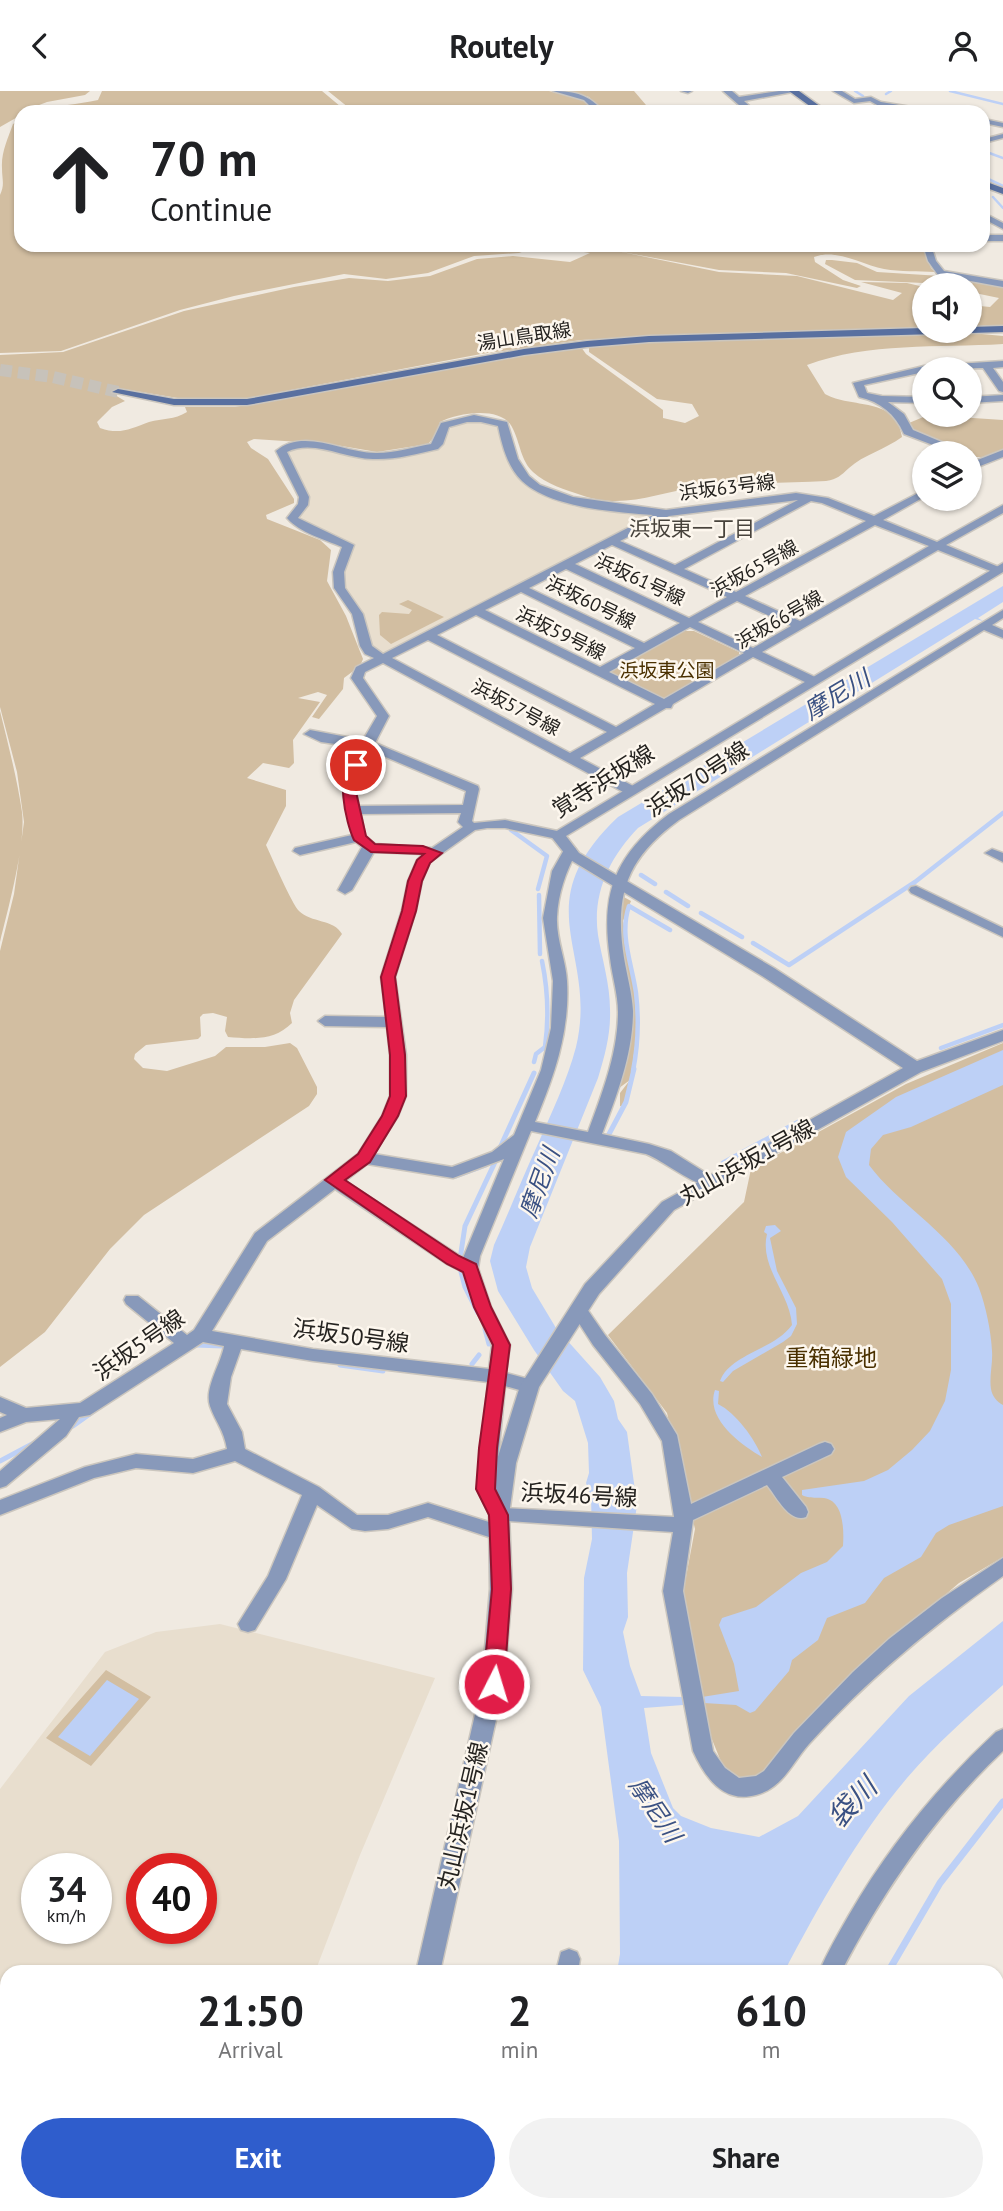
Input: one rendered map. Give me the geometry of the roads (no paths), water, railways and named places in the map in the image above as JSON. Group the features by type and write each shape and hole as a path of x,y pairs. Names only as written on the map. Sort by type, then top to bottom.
{"main road":[{"path":"793,91 814,105"},
{"path":"982,330 1003,329"},
{"name":"湯山鳥取線","path":"118,392 174,402 220,404 317,390 551,348 626,341 912,332"}],"street":[{"path":"557,91 587,99 593,105"},
{"path":"727,91 743,105"},
{"path":"737,100 793,91"},
{"path":"837,91 859,105"},
{"path":"856,101 869,99 885,105"},
{"path":"929,252 941,273 1003,284"},
{"path":"982,365 1003,364"},
{"path":"986,365 1003,389"},
{"path":"912,372 859,383 863,395 912,399"},
{"path":"871,397 895,410 906,422 908,432 932,441"},
{"path":"982,399 1003,398"},
{"name":"浜坂57号線","path":"630,790 369,651 362,641 360,622 354,607 342,597 338,576 348,545 300,525 292,518 303,505 304,498 282,459 281,451 286,448 321,446 369,456 434,447 438,444 445,425 472,418 491,418 503,424 509,454 526,481 562,497 594,505 666,513"},
{"path":"982,460 1003,453"},
{"path":"982,460 1003,468"},
{"name":"浜坂63号線","path":"365,744 370,741 383,716 358,678 360,670 666,513 796,496 824,500 1000,569"},
{"path":"675,569 809,498"},
{"name":"浜坂65号線","path":"600,672 912,500"},
{"name":"浜坂66号線","path":"571,758 757,653 1003,508"},
{"path":"611,541 802,626"},
{"name":"浜坂61号線","path":"567,565 692,622 811,681"},
{"name":"覚寺浜坂線","path":"915,1068 768,972 572,853 557,835 1000,569"},
{"name":"浜坂60号線","path":"521,588 645,648"},
{"name":"浜坂59号線","path":"477,611 667,705"},
{"name":"浜坂70号線","path":"588,1137 620,1056 625,1016 611,923 613,895 615,879 637,847 657,828 1003,613"},
{"path":"984,625 1003,634"},
{"path":"428,635 617,732"},
{"path":"310,734 365,744 473,789 465,822 471,827 505,824 557,835"},
{"path":"365,744 348,783 359,837 371,848"},
{"path":"355,810 467,809"},
{"name":"浜坂5号線","path":"0,1404 24,1415 84,1411 192,1338 261,1237 364,1158 390,1116 398,1096 398,1055 388,977 409,911 415,881 424,860 471,827"},
{"path":"300,851 359,837"},
{"path":"345,890 366,851 371,848 435,853"},
{"path":"498,1523 486,1489 501,1345 483,1307 470,1268 479,1235 528,1130 550,1070 558,1028 560,981 550,918 559,871 572,853"},
{"path":"916,890 1003,933"},
{"path":"325,1021 394,1022"},
{"name":"丸山浜坂1号線","path":"430,1965 494,1684 501,1589 498,1523 506,1463 536,1378 592,1289 668,1206 915,1068 1003,1035"},
{"path":"364,1158 453,1173 498,1156 528,1130 588,1137 649,1149 666,1155 708,1182"},
{"path":"333,1180 470,1268"},
{"path":"132,1300 192,1338"},
{"path":"579,1310 646,1399 671,1440 684,1520 673,1591 684,1663 703,1751 719,1780 747,1788 761,1785 771,1778 805,1734 894,1646 1003,1566"},
{"name":"浜坂50号線","path":"192,1338 234,1341 313,1355 497,1377 536,1378"},
{"path":"0,1508 91,1472 136,1461 193,1466 237,1453 233,1432 218,1404 222,1377 230,1361 234,1341"},
{"path":"0,1481 60,1431 69,1421 72,1412"},
{"path":"0,1425 24,1415"},
{"path":"684,1520 825,1449"},
{"name":"浜坂46号線","path":"237,1453 313,1492 352,1522 365,1524 388,1522 428,1510 498,1523 550,1517 657,1523 684,1520"},
{"path":"771,1476 799,1512"},
{"path":"248,1624 276,1579 313,1492"},
{"path":"834,1965 857,1919 926,1819 979,1759 1003,1738"}],"water":[{"name":"袋川","path":"1003,586 1003,602 978,618 983,621 975,619 638,828 619,851 605,877 597,920 610,1000 607,1044 598,1078 530,1247 526,1267 532,1288 556,1328 600,1377 614,1401 618,1419 627,1432 637,1505 627,1573 628,1617 623,1632 630,1666 641,1696 683,1697 683,1705 644,1708 651,1753 673,1808 681,1816 711,1828 759,1837 798,1816 909,1696 1003,1621 1003,1685 930,1753 889,1800 840,1872 788,1965 618,1965 619,1841 601,1707 583,1670 584,1578 592,1539 591,1496 586,1483 589,1473 588,1443 575,1401 563,1391 534,1350 498,1291 490,1261 494,1245 563,1085 576,1047 581,1013 569,904 575,877 590,849 618,817"},
{"path":"1003,1050 1003,1085 911,1127 883,1135 871,1149 869,1165 957,1253 979,1288 991,1335 992,1394 1003,1405 1003,1506 949,1525 936,1533 921,1557 884,1578 865,1603 827,1618 818,1640 792,1660 789,1671 755,1711 750,1713 736,1705 704,1703 702,1697 739,1691 734,1664 719,1625 722,1618 756,1607 801,1573 827,1562 843,1546 841,1517 836,1505 831,1500 802,1495 802,1490 864,1481 888,1470 930,1431 945,1401 951,1370 951,1304 942,1279 892,1222 846,1177 838,1157 846,1132 896,1097"},
{"path":"775,1225 781,1231 770,1238 777,1271 796,1308 797,1324 791,1336 783,1342 733,1371 723,1382 720,1381 733,1364 775,1341 792,1325 786,1302 767,1258 767,1234 764,1232 766,1226"},
{"path":"715,1390 719,1391 718,1404 744,1427 762,1457 744,1446 720,1421 713,1401"},
{"path":"107,1680 139,1699 90,1756 58,1737"}],"waterway":[{"path":"855,91 863,96"},
{"path":"886,94 891,91"},
{"path":"950,91 1003,104"},
{"path":"990,153 1003,158"},
{"name":"摩尼川","path":"990,180 1003,186"},
{"path":"993,197 1003,208"},
{"path":"753,943 789,965 915,882 1003,813"},
{"path":"511,830 547,856 538,889"},
{"path":"641,875 655,884"},
{"path":"666,892 688,906"},
{"path":"539,895 540,954"},
{"path":"633,1071 638,1013 625,928 629,906 670,930"},
{"path":"701,913 742,937"},
{"path":"534,1062 536,1054 545,1047 546,1036 546,983 542,961"},
{"path":"941,1048 1003,1025"},
{"path":"608,1136 626,1102 634,1069"},
{"path":"499,1150 534,1073"},
{"path":"723,1163 802,1120"},
{"path":"460,1259 465,1226 496,1160"},
{"path":"456,1176 486,1165"},
{"path":"460,1268 465,1287 478,1313"},
{"path":"485,1329 489,1344"},
{"path":"195,1345 223,1346"},
{"path":"472,1364 479,1355"},
{"path":"340,1365 383,1371"},
{"path":"73,1426 94,1411"},
{"path":"0,1461 34,1443"},
{"path":"892,1965 940,1883 1003,1802"}],"tunnel":[{"path":"0,370 53,377 118,392"}],"district":[{"name":"浜坂東一丁目","path":"692,529"}],"park label":[{"name":"浜坂東公園","path":"667,670"},
{"name":"重箱緑地","path":"831,1358"}]}
